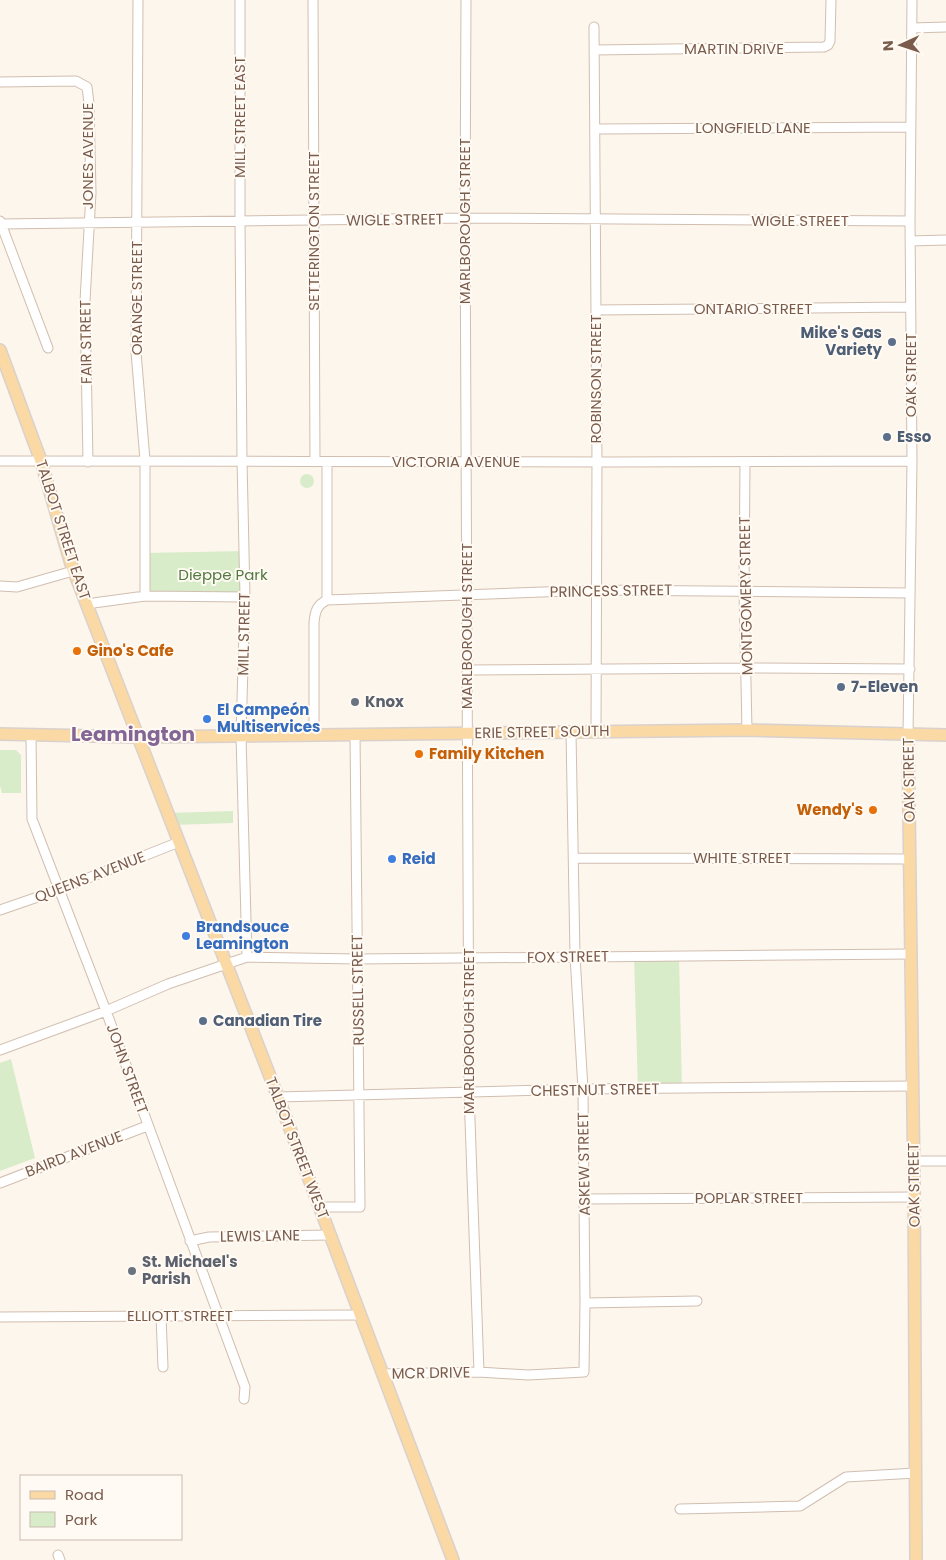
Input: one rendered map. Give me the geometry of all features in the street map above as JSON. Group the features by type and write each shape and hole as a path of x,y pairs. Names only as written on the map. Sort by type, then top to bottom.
{"main road":[{"name":"TALBOT STREET EAST","path":"0,350 41,461 73,570 138,737"},
{"name":"ERIE STREET SOUTH","path":"0,734 138,737 747,730 946,735"},
{"name":"OAK STREET","path":"908,735 914,1161 916,1560"},
{"name":"TALBOT STREET WEST","path":"138,737 278,1097 453,1560"}],"street":[{"name":"ORANGE STREET","path":"138,0 136,352 145,460 145,596"},
{"name":"MILL STREET EAST","path":"240,0 240,220"},
{"name":"SETTERINGTON STREET","path":"313,0 315,462"},
{"name":"MARLBOROUGH STREET","path":"466,0 466,596 469,1092 479,1372"},
{"name":"MARTIN DRIVE","path":"594,50 824,47 830,41 831,0"},
{"name":"OAK STREET","path":"908,735 912,461 910,126 912,0"},
{"name":"ROBINSON STREET","path":"594,27 597,462 596,731"},
{"path":"912,28 946,28"},
{"name":"JONES AVENUE","path":"0,82 76,82 87,87 91,193 88,223"},
{"name":"LONGFIELD LANE","path":"595,129 910,126"},
{"name":"WIGLE STREET","path":"0,223 465,218 910,222"},
{"name":"MILL STREET","path":"240,220 245,597 241,735 247,957"},
{"path":"0,223 48,348"},
{"name":"FAIR STREET","path":"88,223 85,301 88,462"},
{"path":"910,241 946,240"},
{"name":"ONTARIO STREET","path":"596,310 910,307"},
{"name":"VICTORIA AVENUE","path":"0,461 242,460 326,463 912,461"},
{"name":"MONTGOMERY STREET","path":"745,462 744,590 747,730"},
{"path":"314,735 313,653 316,610 320,603 327,600 326,463"},
{"path":"0,586 17,587 73,570"},
{"name":"PRINCESS STREET","path":"327,600 597,590 910,593"},
{"path":"86,604 145,596 245,597"},
{"path":"467,670 910,669"},
{"name":"ASKEW STREET","path":"479,1372 528,1375 584,1372 583,1090 576,956 571,732"},
{"name":"RUSSELL STREET","path":"320,1207 360,1206 355,734"},
{"name":"JOHN STREET","path":"31,735 32,819 246,1387 244,1399"},
{"name":"QUEENS AVENUE","path":"0,910 58,890 179,842"},
{"name":"WHITE STREET","path":"575,858 910,860"},
{"name":"FOX STREET","path":"0,1050 106,1012 168,984 247,957 357,959 911,954"},
{"name":"CHESTNUT STREET","path":"278,1097 583,1090 913,1086"},
{"name":"BAIRD AVENUE","path":"0,1183 147,1126"},
{"path":"914,1161 946,1160"},
{"name":"POPLAR STREET","path":"584,1199 914,1197"},
{"name":"LEWIS LANE","path":"190,1241 209,1237 330,1236"},
{"path":"585,1304 697,1301"},
{"path":"161,1315 163,1367"},
{"name":"ELLIOTT STREET","path":"0,1318 161,1315 361,1315"},
{"name":"MCR DRIVE","path":"382,1374 479,1372"},
{"path":"680,1509 800,1506 846,1476 916,1473"}],"green space":[{"path":"304,474 310,474 314,481 310,488 304,488 300,484 300,478"},
{"name":"Dieppe Park","path":"244,551 245,597 145,596 145,553"},
{"path":"0,750 16,750 21,755 21,793 2,793 0,786"},
{"path":"233,811 233,823 172,825 168,813"},
{"path":"634,956 679,956 682,1089 638,1090"},
{"path":"11,1059 35,1158 0,1171 0,1063"}],"place":[{"name":"Mike's Gas Variety","path":"892,342"},
{"name":"Esso","path":"887,437"},
{"name":"Gino's Cafe","path":"77,651"},
{"name":"7-Eleven","path":"841,687"},
{"name":"Knox","path":"355,702"},
{"name":"El Campeón Multiservices","path":"207,719"},
{"name":"Family Kitchen","path":"419,754"},
{"name":"Wendy's","path":"873,810"},
{"name":"Reid","path":"392,859"},
{"name":"Brandsouce Leamington","path":"186,936"},
{"name":"Canadian Tire","path":"203,1021"},
{"name":"St. Michael's Parish","path":"132,1271"}],"district":[{"name":"Leamington","path":"133,734"}]}
